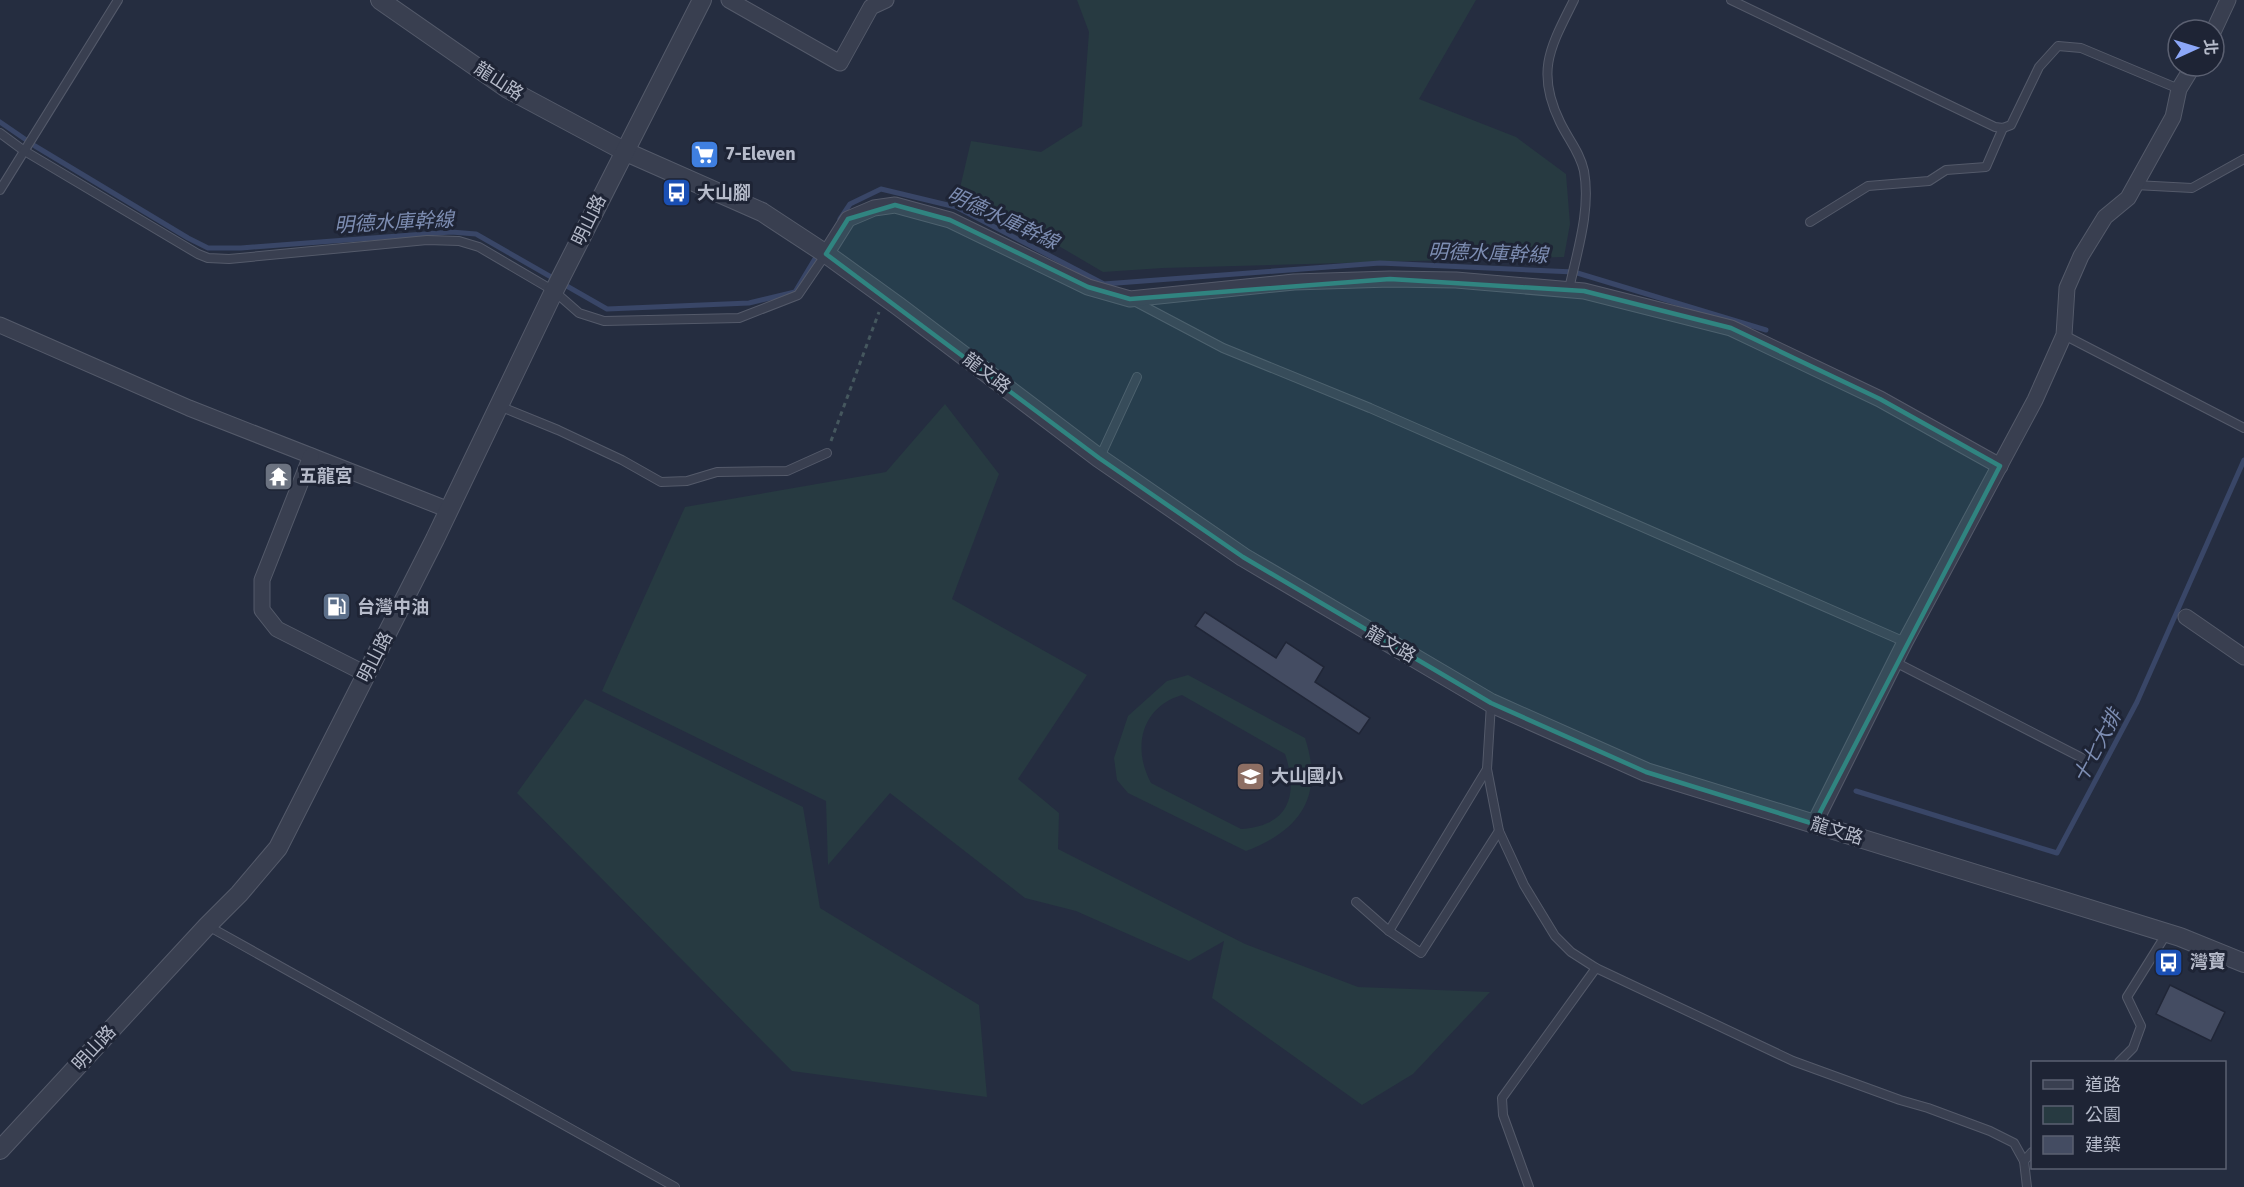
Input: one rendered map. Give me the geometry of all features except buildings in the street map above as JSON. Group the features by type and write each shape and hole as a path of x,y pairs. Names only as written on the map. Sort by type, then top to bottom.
{"street":[{"name":"龍山路","path":"380,0 508,89 624,151"},
{"name":"明山路","path":"0,1150 239,894 278,848 449,510 624,151 702,0"},
{"path":"729,0 840,63 871,7 886,0"},
{"path":"2219,18 2225,3"},
{"path":"1814,824 1905,642 2035,400 2064,334 2067,288 2081,256 2105,217 2128,198 2173,117 2179,89 2186,78"},
{"name":"龍文路","path":"624,151 762,212 885,297 1099,458 1243,557 1491,703 1646,772 2167,932 2244,963"},
{"path":"821,251 848,219 874,208 895,205 950,220 1088,287 1130,299 1294,282 1390,279 1570,285 1584,291 1731,328 1880,399 2000,466"},
{"path":"0,325 189,408 449,510"},
{"path":"311,456 262,580 262,609 277,629 366,674"},
{"path":"2186,617 2244,657"}],"lane":[{"path":"0,189 118,0"},
{"path":"1570,285 1584,223 1585,173 1580,154 1561,124 1549,97 1547,74 1553,43 1574,0"},
{"path":"1731,0 1985,123 2003,128 2011,125 2039,67 2058,46 2081,48 2179,89"},
{"path":"1810,222 1868,186 1929,181 1946,170 1986,167 2003,128"},
{"path":"0,133 23,150 208,258 229,259 427,240 459,241 479,247 558,285 579,313 604,321 739,318 798,296 821,251"},
{"path":"2135,185 2192,188 2244,159"},
{"path":"1130,299 1222,348 1381,413 1905,642"},
{"path":"2064,334 2244,428"},
{"path":"1099,458 1137,377"},
{"path":"499,406 622,460 661,482 687,481 717,472 787,471 827,453"},
{"path":"1895,662 2086,760"},
{"path":"1491,703 1487,770 1499,831 1524,885 1554,936 1571,952 1596,968 1793,1061 1990,1131 2014,1143 2024,1161 2027,1187"},
{"path":"1389,931 1487,770"},
{"path":"1356,902 1389,931 1421,952 1499,831"},
{"path":"207,926 675,1187"},
{"path":"2120,1061 2133,1048 2141,1026 2127,997 2167,932"},
{"path":"1529,1187 1503,1115 1502,1098 1596,968"},
{"path":"2024,1161 2031,1153"}],"path":[{"path":"827,453 885,297"}],"highlighted area":[{"path":"895,205 950,220 1088,287 1130,299 1390,279 1584,291 1731,328 1880,399 2000,466 1814,824 1646,772 1491,703 1243,557 1099,458 826,254 848,219"}],"green space":[{"path":"1077,0 1476,0 1419,99 1516,137 1566,174 1570,224 1564,257 1163,268 1103,272 960,188 971,141 1041,152 1082,126 1089,32"},
{"path":"945,404 999,474 952,599 1087,675 1018,779 1059,813 1058,849 1245,944 1358,987 1490,992 1413,1074 1362,1105 1212,998 1224,941 1189,961 1076,911 1025,898 890,793 828,865 826,801 602,691 685,507 886,472"},
{"path":"1188,675 1305,738 1312,777 1309,794 1294,821 1281,833 1246,851 1128,793 1117,780 1114,758 1128,716 1167,681","holes":["1182,695 1285,754 1291,783 1286,806 1280,815 1270,822 1257,827 1241,829 1151,783 1145,770 1142,743 1144,730 1157,709"]},
{"path":"585,699 803,807 820,908 979,1005 987,1097 792,1071 517,793"}],"waterway":[{"name":"明德水庫幹線","path":"0,122 35,146 208,248 241,248 451,232 476,234 607,309 749,303 795,292 819,252"},
{"name":"明德水庫幹線","path":"840,219 850,204 881,189 956,207 1104,284 1380,263 1574,272 1766,330"},
{"name":"十七大排","path":"1856,791 2057,853 2137,702 2244,460"}],"place":[{"name":"7-Eleven","path":"705,154"},
{"name":"大山腳","path":"676,193"},
{"name":"五龍宮","path":"278,476"},
{"name":"台灣中油","path":"336,607"},
{"name":"大山國小","path":"1250,776"},
{"name":"灣寶","path":"2169,962"}]}
